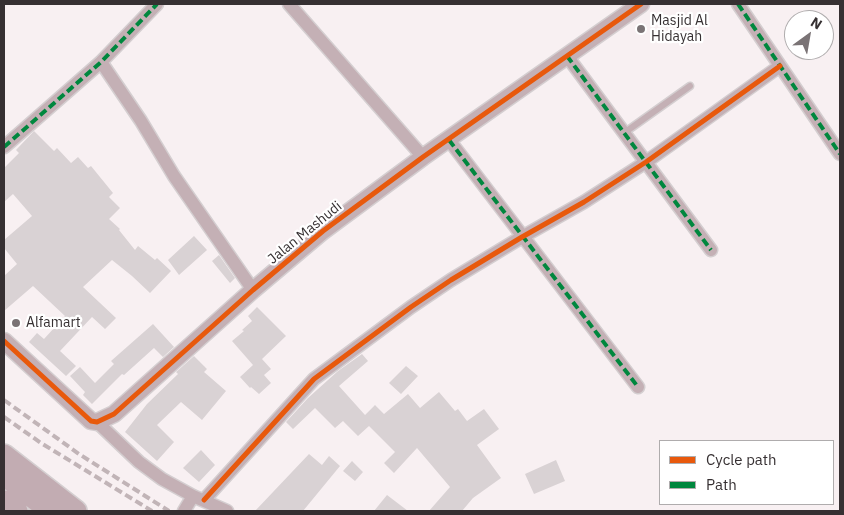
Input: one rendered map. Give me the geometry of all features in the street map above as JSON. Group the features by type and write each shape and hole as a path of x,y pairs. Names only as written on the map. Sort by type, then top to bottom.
{"highway":[{"path":"4,455 76,511"},
{"path":"4,475 50,511"},
{"path":"4,501 17,511"}],"street":[{"path":"4,147 101,62 157,4"},
{"path":"289,4 423,157"},
{"path":"738,4 840,154"},
{"name":"Jalan Mashudi","path":"97,422 114,414 253,290 323,231 636,5"},
{"path":"567,56 711,250"},
{"path":"101,62 141,121 174,176 253,290"},
{"path":"184,511 314,379 411,307 646,162 780,66"},
{"path":"449,140 638,386"},
{"path":"4,341 85,416 97,422 139,462 162,479 228,511"}],"lane":[{"path":"624,133 690,86"}],"building":[{"path":"34,131 54,151 57,148 71,163 78,157 88,168 91,166 113,193 109,197 120,208 109,219 120,229 135,250 138,246 155,260 157,258 171,271 150,293 112,260 83,287 116,318 105,329 92,317 60,351 76,366 66,376 29,342 37,333 44,339 65,316 33,286 4,311 4,276 17,264 4,248 4,240 32,216 13,194 4,202 4,168 19,153 16,150"},
{"path":"194,236 207,250 179,275 168,260"},
{"path":"219,255 235,278 230,283 212,261"},
{"path":"257,307 286,336 262,359 271,369 264,375 271,383 259,394 250,388 240,377 253,365 232,341 252,321 248,316"},
{"path":"153,324 174,347 163,357 154,348 124,375 122,374 92,404 83,395 85,392 70,376 80,367 95,383 114,364 111,361"},
{"path":"362,354 368,361 339,386 365,415 375,405 384,414 408,394 420,408 439,392 455,411 458,409 467,421 484,409 499,429 477,445 501,478 473,498 462,511 429,511 450,487 417,448 394,473 384,463 395,452 369,426 358,436 343,421 335,428 315,408 293,429 286,422 308,398 338,371"},
{"path":"194,356 207,369 204,372 226,391 202,420 181,402 157,425 174,442 157,461 125,432 147,404 178,374 176,372"},
{"path":"406,366 418,376 401,394 389,383"},
{"path":"201,450 215,465 199,482 183,468"},
{"path":"309,454 322,465 329,456 340,466 303,511 255,511"},
{"path":"556,460 565,481 534,494 525,474"},
{"path":"352,461 363,472 355,481 343,471"},
{"path":"387,495 408,511 374,511"}],"railway":[{"path":"4,400 79,454 169,511"},
{"path":"4,417 41,443 152,511"}],"marked path":[{"path":"4,147 101,62 157,4"},
{"path":"738,4 840,154"},
{"path":"567,56 711,250"},
{"path":"449,140 638,387"}],"cycle path":[{"path":"4,341 91,421 97,422 114,414 253,290 323,231 423,157 641,4"},
{"path":"204,500 314,379 411,307 451,280 584,202 646,162 780,66"}],"place":[{"name":"Masjid Al Hidayah","path":"641,29"},
{"name":"Alfamart","path":"16,323"}]}
